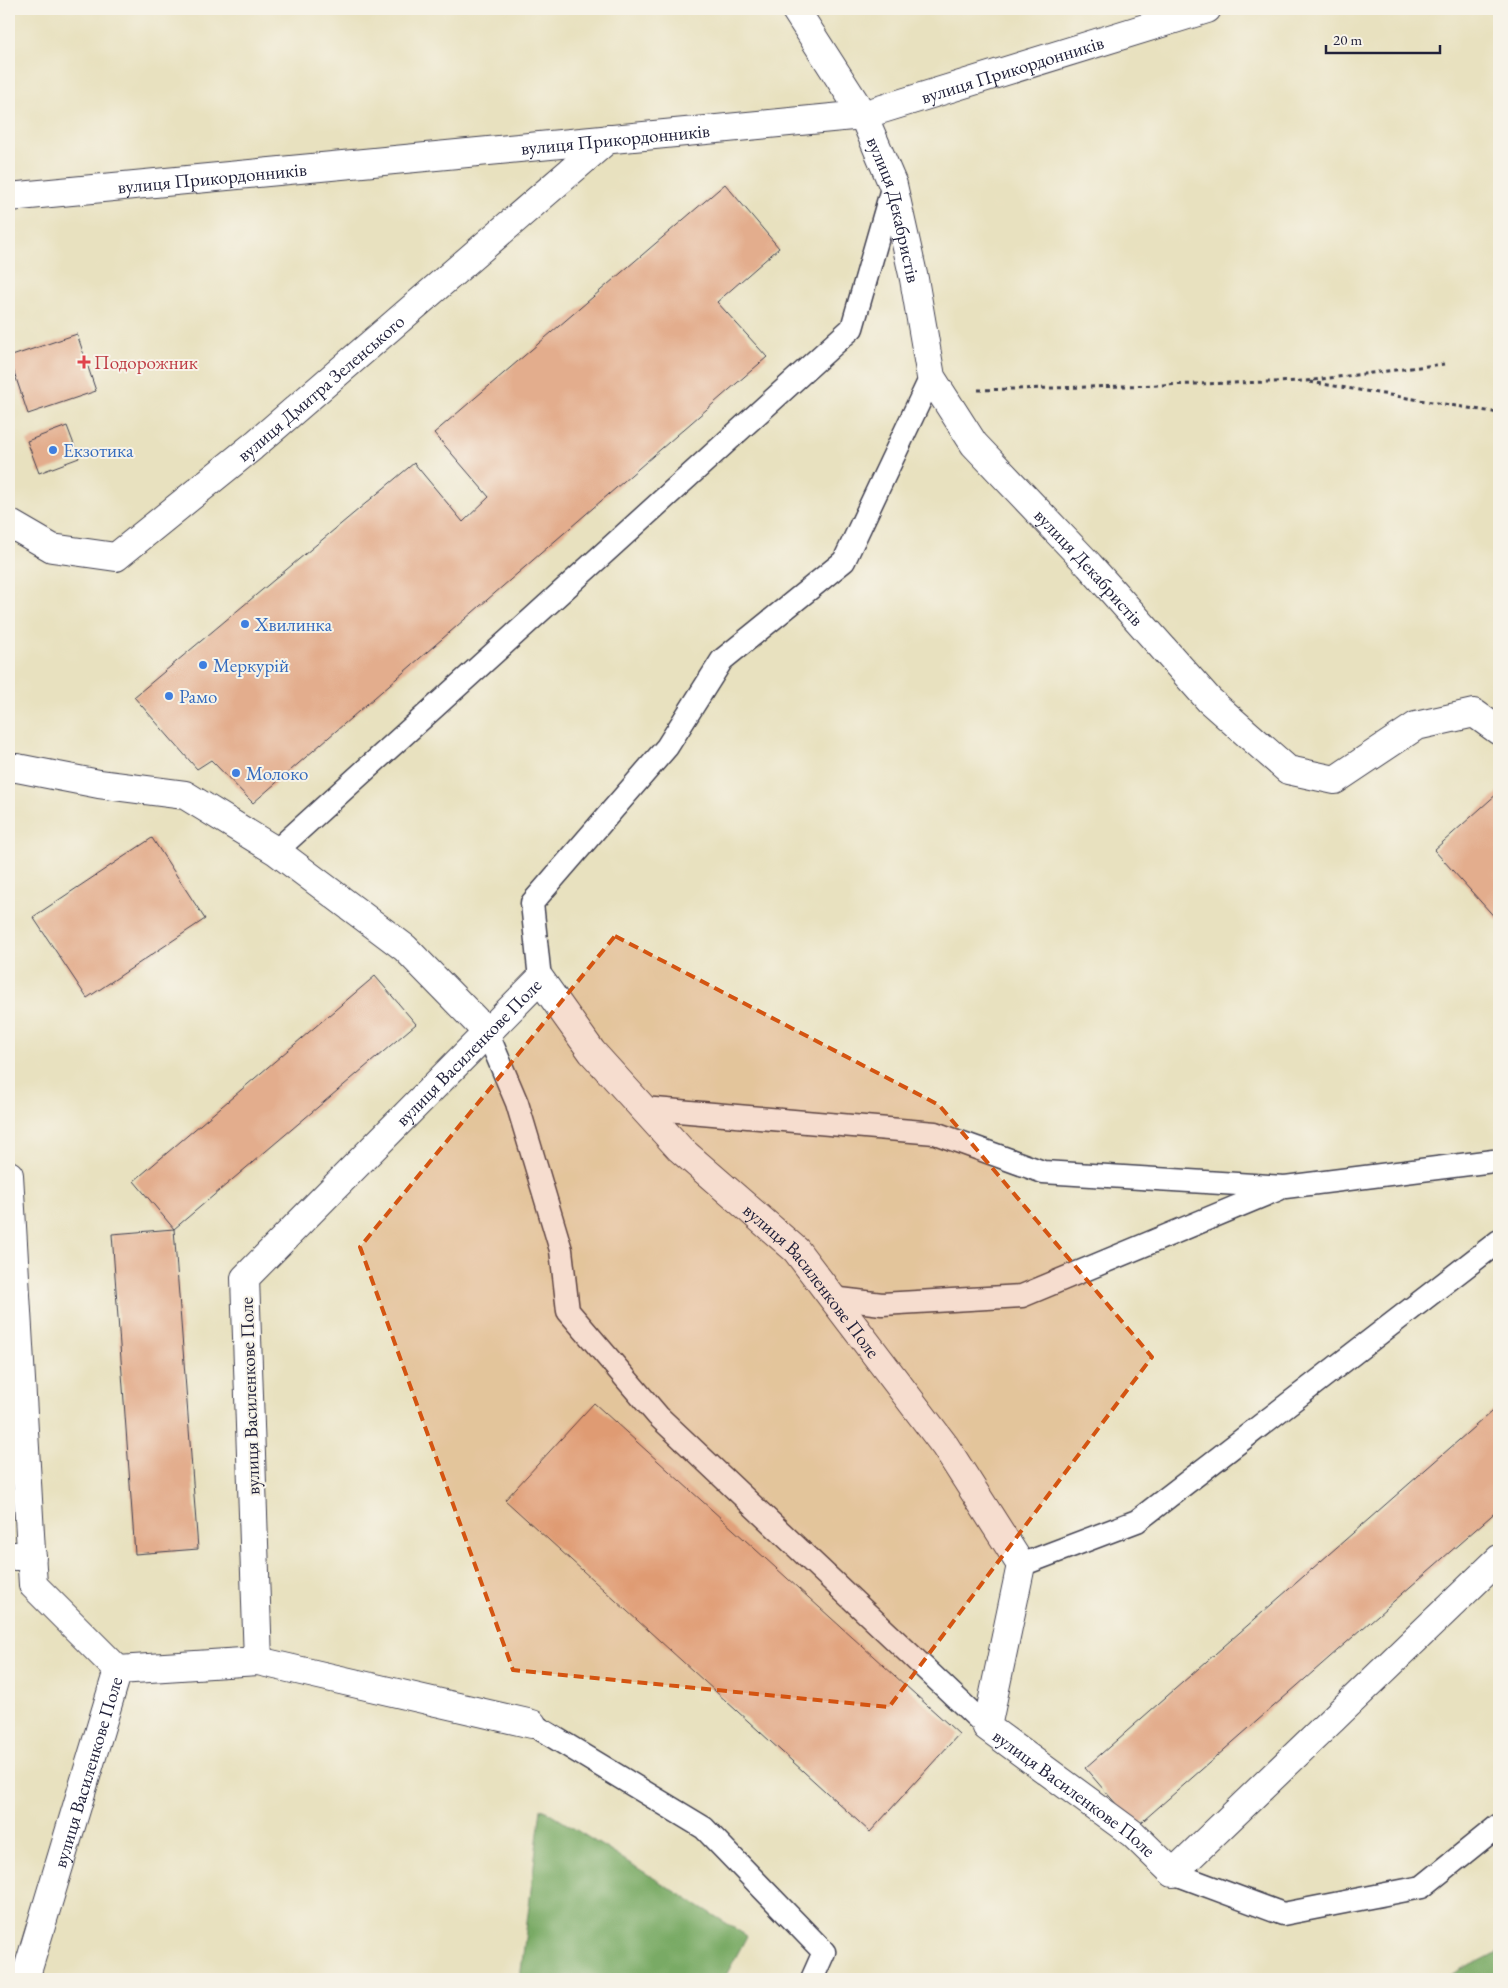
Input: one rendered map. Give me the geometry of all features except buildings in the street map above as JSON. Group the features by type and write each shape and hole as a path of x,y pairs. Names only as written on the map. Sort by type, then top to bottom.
{"street":[{"name":"вулиця Декабристів","path":"795,9 864,114 893,185 935,384 974,444 1090,565 1209,700 1288,770 1335,780 1416,726 1474,713 1499,731"},
{"name":"вулиця Прикордонників","path":"9,197 864,114 1207,9"},
{"name":"вулиця Дмитра Зеленського","path":"9,523 52,548 116,557 260,440 608,139"},
{"path":"9,768 18,768 99,784 185,796 276,851 405,948 488,1032"},
{"name":"вулиця Василенкове Поле","path":"258,1661 246,1278 540,979 592,1052 680,1149 796,1250 944,1446 1021,1565 987,1727 1133,1834 1173,1873"},
{"path":"9,1175 20,1556 33,1585 118,1670"},
{"path":"1173,1873 1499,1559"},
{"name":"вулиця Василенкове Поле","path":"24,1979 118,1670 258,1661 532,1724"}],"lane":[{"path":"276,851 852,328 893,185"},
{"path":"540,979 532,903 667,747 722,660 844,561 935,384"},
{"path":"488,1032 517,1104 561,1250 568,1310 658,1416 987,1727"},
{"path":"642,1108 935,1133 1043,1172 1285,1187 1493,1161 1499,1162"},
{"path":"832,1298 882,1304 1022,1296 1285,1187"},
{"path":"1021,1565 1137,1521 1499,1240"},
{"path":"532,1724 704,1828 824,1952 812,1979"},
{"path":"1173,1873 1283,1914 1422,1887 1499,1824"}],"path":[{"path":"935,384 1306,381 1444,364"},
{"path":"1306,381 1499,413"}],"highlighted area":[{"path":"615,936 939,1105 1152,1357 889,1707 513,1670 360,1247"}],"green space":[{"path":"541,1808 747,1936 724,1979 520,1979"},
{"path":"1499,1951 1499,1979 1445,1979"}],"place":[{"name":"Подорожник","path":"84,362"},
{"name":"Екзотика","path":"53,450"},
{"name":"Хвилинка","path":"245,624"},
{"name":"Меркурій","path":"203,665"},
{"name":"Рамо","path":"169,696"},
{"name":"Молоко","path":"236,773"}]}
